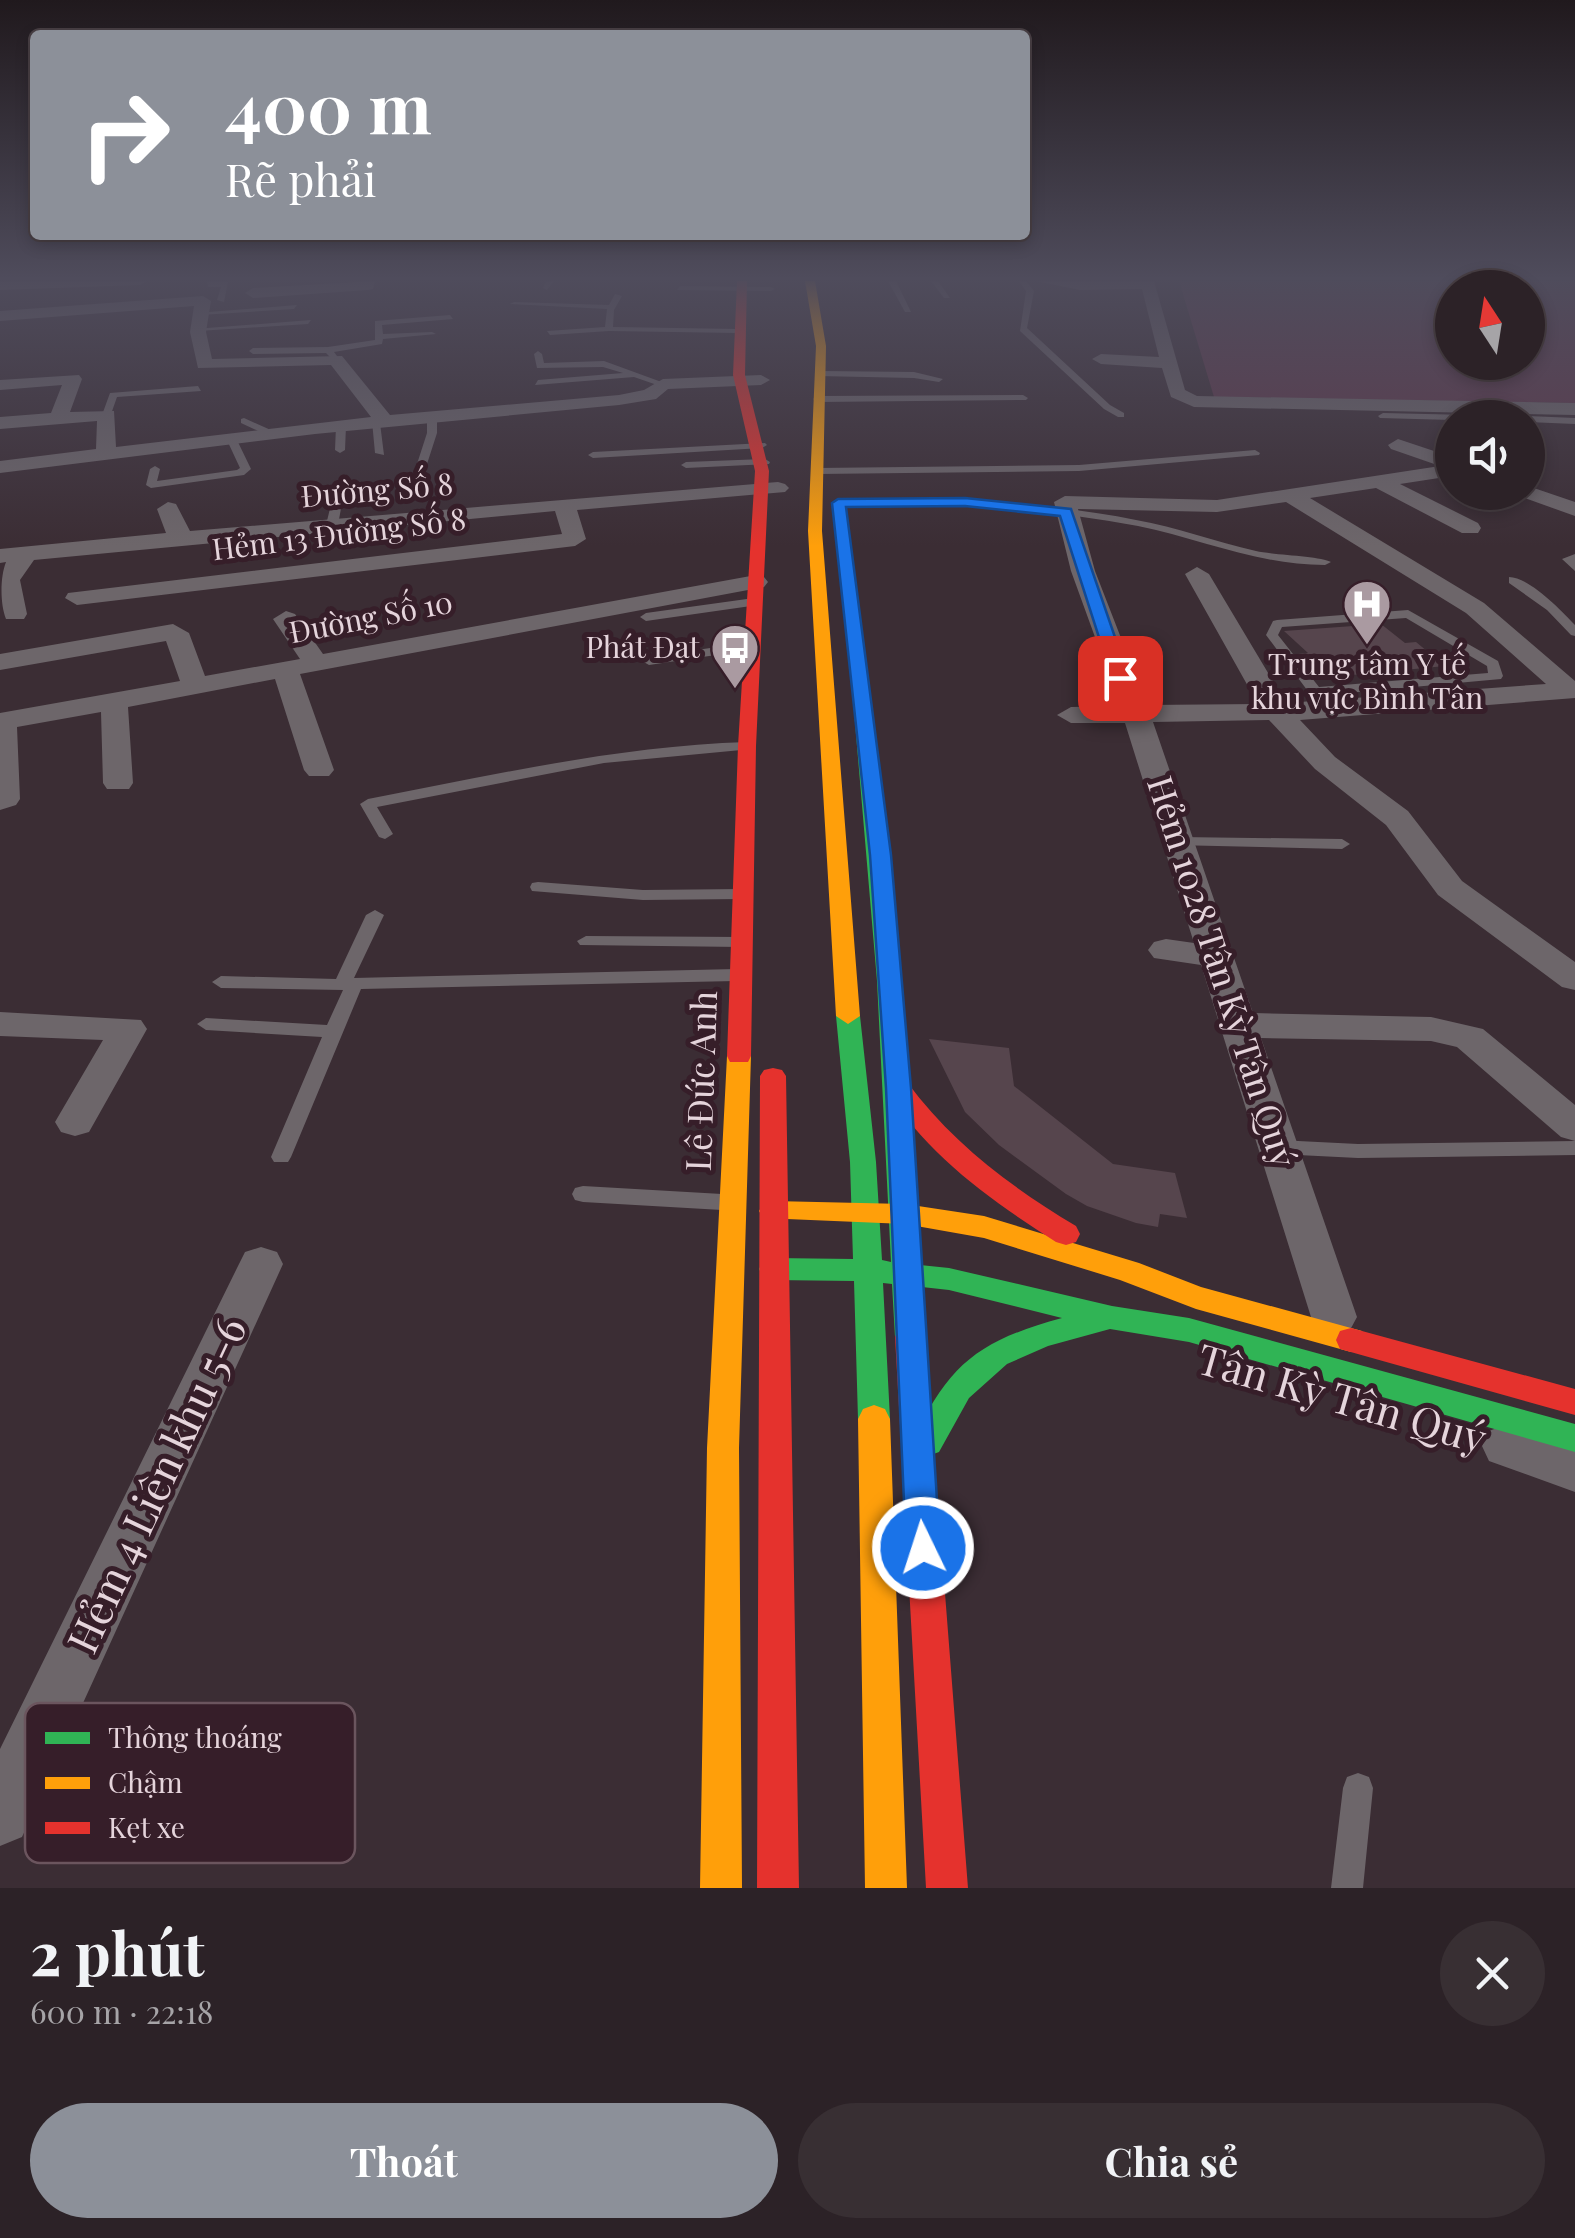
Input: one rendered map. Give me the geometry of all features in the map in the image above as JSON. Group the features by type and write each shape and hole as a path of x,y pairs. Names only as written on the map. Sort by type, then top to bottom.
{"main road":[{"name":"Lê Đức Anh","path":"753,369 769,488 777,635"},
{"path":"820,369 815,530 865,1214 878,1509 886,1888"},
{"path":"817,471 839,506"},
{"name":"Lê Đức Anh","path":"720,1888 723,1448 746,894 747,746 755,592 769,488"},
{"path":"855,638 872,769 898,1088 920,1510 947,1888"},
{"path":"831,770 872,769"},
{"name":"Lê Đức Anh","path":"774,1046 778,1888"},
{"path":"898,1088 940,1147 992,1188 1129,1271"},
{"name":"Tân Kỳ Tân Quý","path":"773,1211 905,1214 984,1227 1129,1271 1196,1297 1575,1402"},
{"name":"Tân Kỳ Tân Quý","path":"773,1268 908,1274 966,1283 1112,1318 1190,1330 1575,1438"},
{"path":"920,1510 926,1448 942,1400 955,1383 1002,1350 1034,1336 1112,1318"},
{"path":"878,1509 920,1510"}],"street":[{"path":"342,369 380,423"},
{"path":"1167,369 1164,382 1194,401 1575,409"},
{"path":"0,467 341,426 589,412 650,395 663,384 755,375"},
{"path":"0,384 74,379 58,418"},
{"path":"0,402 68,396"},
{"path":"0,423 107,415 106,455"},
{"path":"1407,416 1435,450"},
{"path":"1398,446 1435,459"},
{"path":"1066,514 1065,502 1217,506 1380,482 1435,468"},
{"path":"1380,482 1470,528"},
{"name":"Đường Số 8","path":"0,556 769,488"},
{"path":"1545,491 1575,498"},
{"path":"1290,495 1475,608 1572,690"},
{"path":"1545,495 1575,509"},
{"name":"Hẻm 13 Đường Số 8","path":"77,598 575,539 565,506"},
{"path":"168,509 173,526 186,540"},
{"name":"Hẻm 1028 Tân Kỳ Tân Quý","path":"1066,514 1334,1317"},
{"path":"15,614 6,580 11,568 27,553"},
{"path":"1197,574 1277,712 1325,762 1397,818 1450,888 1575,979"},
{"name":"Đường Số 10","path":"2,722 314,662 755,592"},
{"path":"286,620 314,662"},
{"path":"0,662 173,632 195,685"},
{"path":"285,668 320,770"},
{"path":"1071,715 1277,712 1321,702 1572,690"},
{"path":"114,701 118,783"},
{"path":"0,800 5,799 2,722"},
{"path":"1166,950 1216,956"},
{"path":"1238,1025 1431,1029 1470,1038 1575,1127"},
{"path":"2,1026 128,1029 76,1122"},
{"name":"Hẻm 4 Liên khu 5-6","path":"53,1703 261,1264"},
{"name":"Tân Kỳ Tân Quý","path":"1129,1271 1192,1278 1575,1382"},
{"name":"Tân Kỳ Tân Quý","path":"1112,1318 1176,1351 1521,1450 1575,1470"},
{"name":"Hẻm 4 Liên khu 5-6","path":"0,1815 25,1762"}],"lane":[{"path":"619,369 663,384"},
{"path":"848,369 939,379"},
{"path":"1066,369 1121,415"},
{"path":"538,383 633,374"},
{"path":"107,415 112,395 198,388"},
{"path":"818,398 1022,398"},
{"path":"1383,416 1435,417"},
{"path":"422,464 432,433 432,419"},
{"path":"1545,420 1575,421"},
{"path":"244,421 270,433"},
{"path":"380,423 380,453"},
{"path":"340,450 341,426"},
{"path":"155,470 151,485 240,473 246,469 231,438"},
{"path":"593,455 764,453"},
{"path":"686,465 764,453"},
{"path":"817,471 1079,468 1256,453"},
{"path":"332,524 339,492"},
{"path":"839,506 1006,494"},
{"path":"839,506 965,502 1141,524 1294,561 1325,562"},
{"path":"1575,557 1568,559 1575,566"},
{"path":"1513,580 1550,607 1575,632"},
{"path":"646,617 755,592"},
{"path":"1408,614 1493,664 1496,676 1321,702 1272,636 1277,624 1408,614"},
{"path":"649,661 752,646"},
{"path":"385,834 368,804 581,760 686,748 747,746"},
{"path":"1178,842 1342,844"},
{"path":"538,887 643,896 746,894"},
{"path":"281,1157 335,1032 348,984 375,915"},
{"path":"586,941 742,942"},
{"path":"222,982 348,984 742,975"},
{"path":"206,1024 335,1032"},
{"path":"1278,1147 1358,1151 1575,1148"},
{"path":"583,1194 732,1202"},
{"path":"1347,1888 1358,1788"}],"shaded area":[{"path":"1206,369 1435,369 1435,380 1545,380 1545,369 1575,369 1575,403 1214,397"}],"building":[{"path":"1381,624 1405,643 1416,642 1445,666 1322,678 1298,654 1308,653 1284,631"},
{"path":"929,1039 1009,1048 1014,1086 1113,1164 1175,1173 1187,1218 1160,1214 1158,1227 1136,1223 1087,1206 1066,1194 999,1145 965,1112"}],"traffic: fast":[{"path":"858,664 889,981 910,1337"},
{"path":"848,1016 863,1162 874,1419"},
{"path":"773,1269 866,1270 949,1279 1112,1318 1189,1330 1575,1438"},
{"path":"928,1442 942,1413 976,1370 1019,1344 1102,1320"}],"traffic: slow":[{"path":"820,369 815,531 848,1016"},
{"path":"721,1888 723,1448 739,1056"},
{"path":"773,1211 905,1214 984,1227 1129,1271 1196,1297 1351,1340"},
{"path":"874,1419 886,1888"}],"traffic: jam":[{"path":"739,369 762,471 747,746 739,1056"},
{"path":"773,1076 778,1888"},
{"path":"898,1088 933,1133 973,1170 1066,1234"},
{"path":"910,1337 947,1888"},
{"path":"1351,1340 1575,1402"}],"place":[{"name":"Trung tâm Y tế khu vực Bình Tân","path":"1367,646"},
{"name":"Phát Đạt","path":"735,690"}],"route":[{"path":"923,1548 898,1088 880,855 838,503 965,502 1066,512 1120,678"}]}
